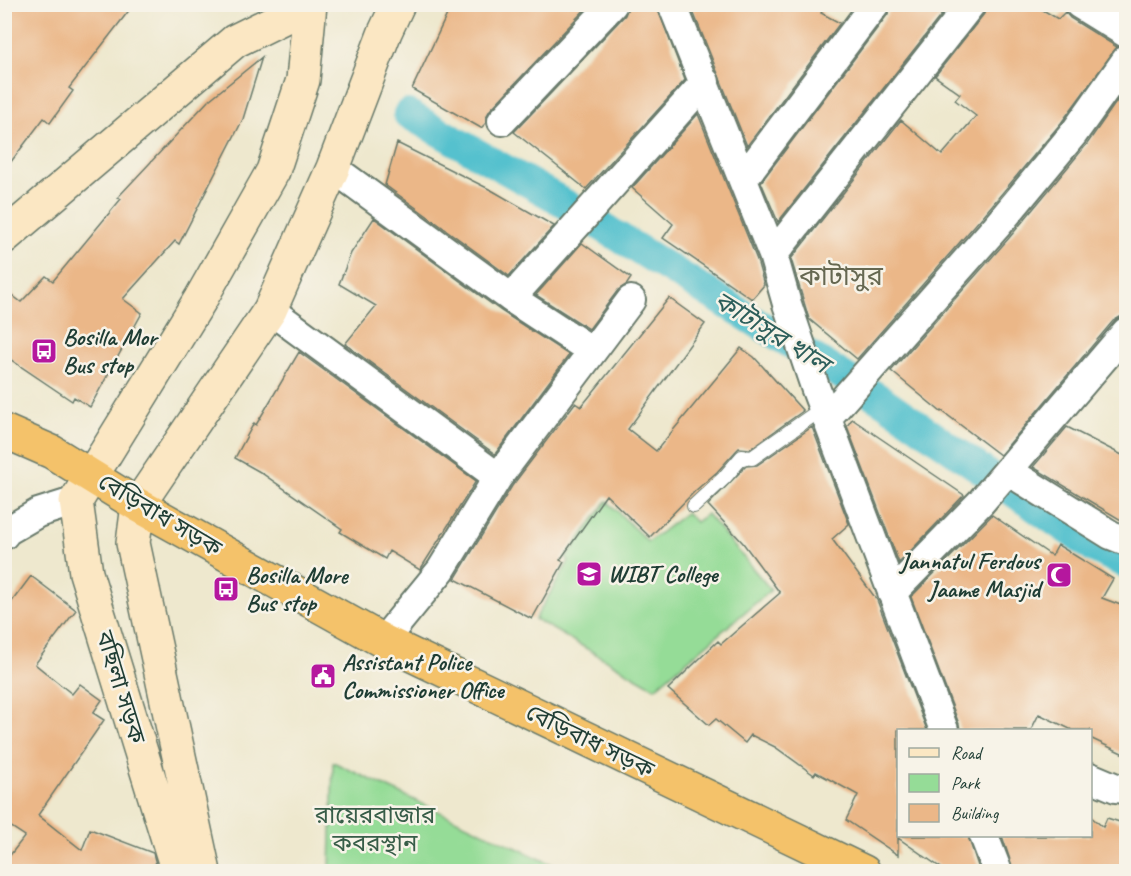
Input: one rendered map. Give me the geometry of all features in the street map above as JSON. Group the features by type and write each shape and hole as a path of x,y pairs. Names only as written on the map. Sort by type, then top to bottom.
{"highway":[{"name":"বেড়িবাধ সড়ক","path":"4,431 52,452 84,488 138,505 383,641 864,872"}],"main road":[{"path":"7,230 235,40 310,4"},
{"path":"84,488 200,300 273,171 303,80 310,4"},
{"path":"138,505 270,310 333,168 398,4"},
{"name":"বছিলা সড়ক","path":"84,488 86,573 178,872"},
{"name":"বছিলা সড়ক","path":"138,505 133,543 204,872"}],"street":[{"path":"502,121 613,4"},
{"path":"672,4 773,255 787,304 827,403 892,593 944,729"},
{"path":"743,179 875,4"},
{"path":"773,255 971,4"},
{"path":"1079,4 1126,33"},
{"path":"827,403 872,366 1003,219 1074,134 1126,60"},
{"path":"511,298 705,82"},
{"path":"333,168 511,298 592,351"},
{"path":"383,641 441,570 498,477 631,300"},
{"path":"270,310 498,477"},
{"path":"892,593 981,502 1126,332"},
{"path":"1008,471 1111,535 1126,541"},
{"path":"4,535 7,531 84,488"},
{"path":"1092,778 1116,788 1126,789"},
{"path":"984,837 998,872"}],"lane":[{"path":"694,506 724,478 742,457 752,458 827,403"}],"green space":[{"path":"607,501 648,542 686,513 696,522 707,514 771,590 655,688 535,619 569,561 566,558"},
{"name":"রায়েরবাজার কবরস্থান","path":"333,762 566,871 330,871"}],"building":[{"path":"4,4 134,4 69,88 73,91 50,123 44,118 4,171"},
{"path":"452,4 590,4 490,110 486,123 481,128 412,89"},
{"path":"629,4 656,4 685,80 586,189 514,132 625,15"},
{"path":"690,4 827,4 821,13 840,23 747,146"},
{"path":"891,4 950,4 778,222 761,182 888,14"},
{"path":"987,4 1033,4 1058,19 1065,12 1070,18 1117,47 1061,123 983,216 857,359 809,319 791,259 901,120 942,155 976,116 955,100 960,94 935,76 984,14"},
{"path":"262,57 243,119 179,244 175,241 123,299 142,313 90,407 74,397 72,401 4,355 4,289 21,302 46,276 53,281 121,199 118,197 209,100"},
{"path":"1126,88 1126,316 1113,321 1000,455 941,412 891,371 1009,238 1087,144"},
{"path":"698,114 757,260 764,285 752,299 663,238 673,224 632,188"},
{"path":"397,143 493,191 554,226 509,276 385,185"},
{"path":"374,218 501,311 569,355 495,454 345,344 376,306 339,284 351,253"},
{"path":"582,243 631,278 618,290 589,329 536,295"},
{"path":"669,298 705,324 628,429 656,451 741,348 754,357 803,411 750,449 739,448 650,537 606,495 560,560 564,562 532,619 455,579 512,486 575,403 581,407"},
{"path":"299,352 476,481 420,570 389,551 385,559 340,532 342,529 260,472 235,458 254,423 256,425"},
{"path":"852,419 964,495 899,563 847,426"},
{"path":"812,427 849,524 832,539 877,600 927,729 897,729 897,837 968,837 980,872 947,872 898,838 898,855 846,820 858,795 816,772 814,775 775,747 751,735 745,743 716,719 709,725 668,689 718,641 721,644 780,593 743,543 708,505 746,466 757,465"},
{"path":"1067,427 1126,457 1126,523 1033,467"},
{"path":"992,515 1052,556 1058,545 1113,579 1102,598 1126,607 1126,755 1092,739 1092,729 1070,729 1039,714 1032,729 960,729 911,597"},
{"path":"31,576 76,610 35,664 72,694 80,684 102,700 93,713 104,720 38,815 82,850 90,829 153,853 158,872 4,872 4,863 25,836 4,822 4,612"},
{"path":"1092,818 1103,827 1107,818 1126,824 1126,872 1014,872 1002,837 1092,837"}],"waterway":[{"name":"কাটাসুর খাল","path":"408,114 554,197 885,402 1092,547 1126,564"}],"place":[{"name":"Bosilla Mor Bus stop","path":"44,351"},
{"name":"WIBT College","path":"589,574"},
{"name":"Jannatul Ferdous Jaame Masjid","path":"1059,575"},
{"name":"Bosilla More Bus stop","path":"226,589"},
{"name":"Assistant Police Commissioner Office","path":"323,676"}],"district":[{"name":"কাটাসুর","path":"841,276"}]}
